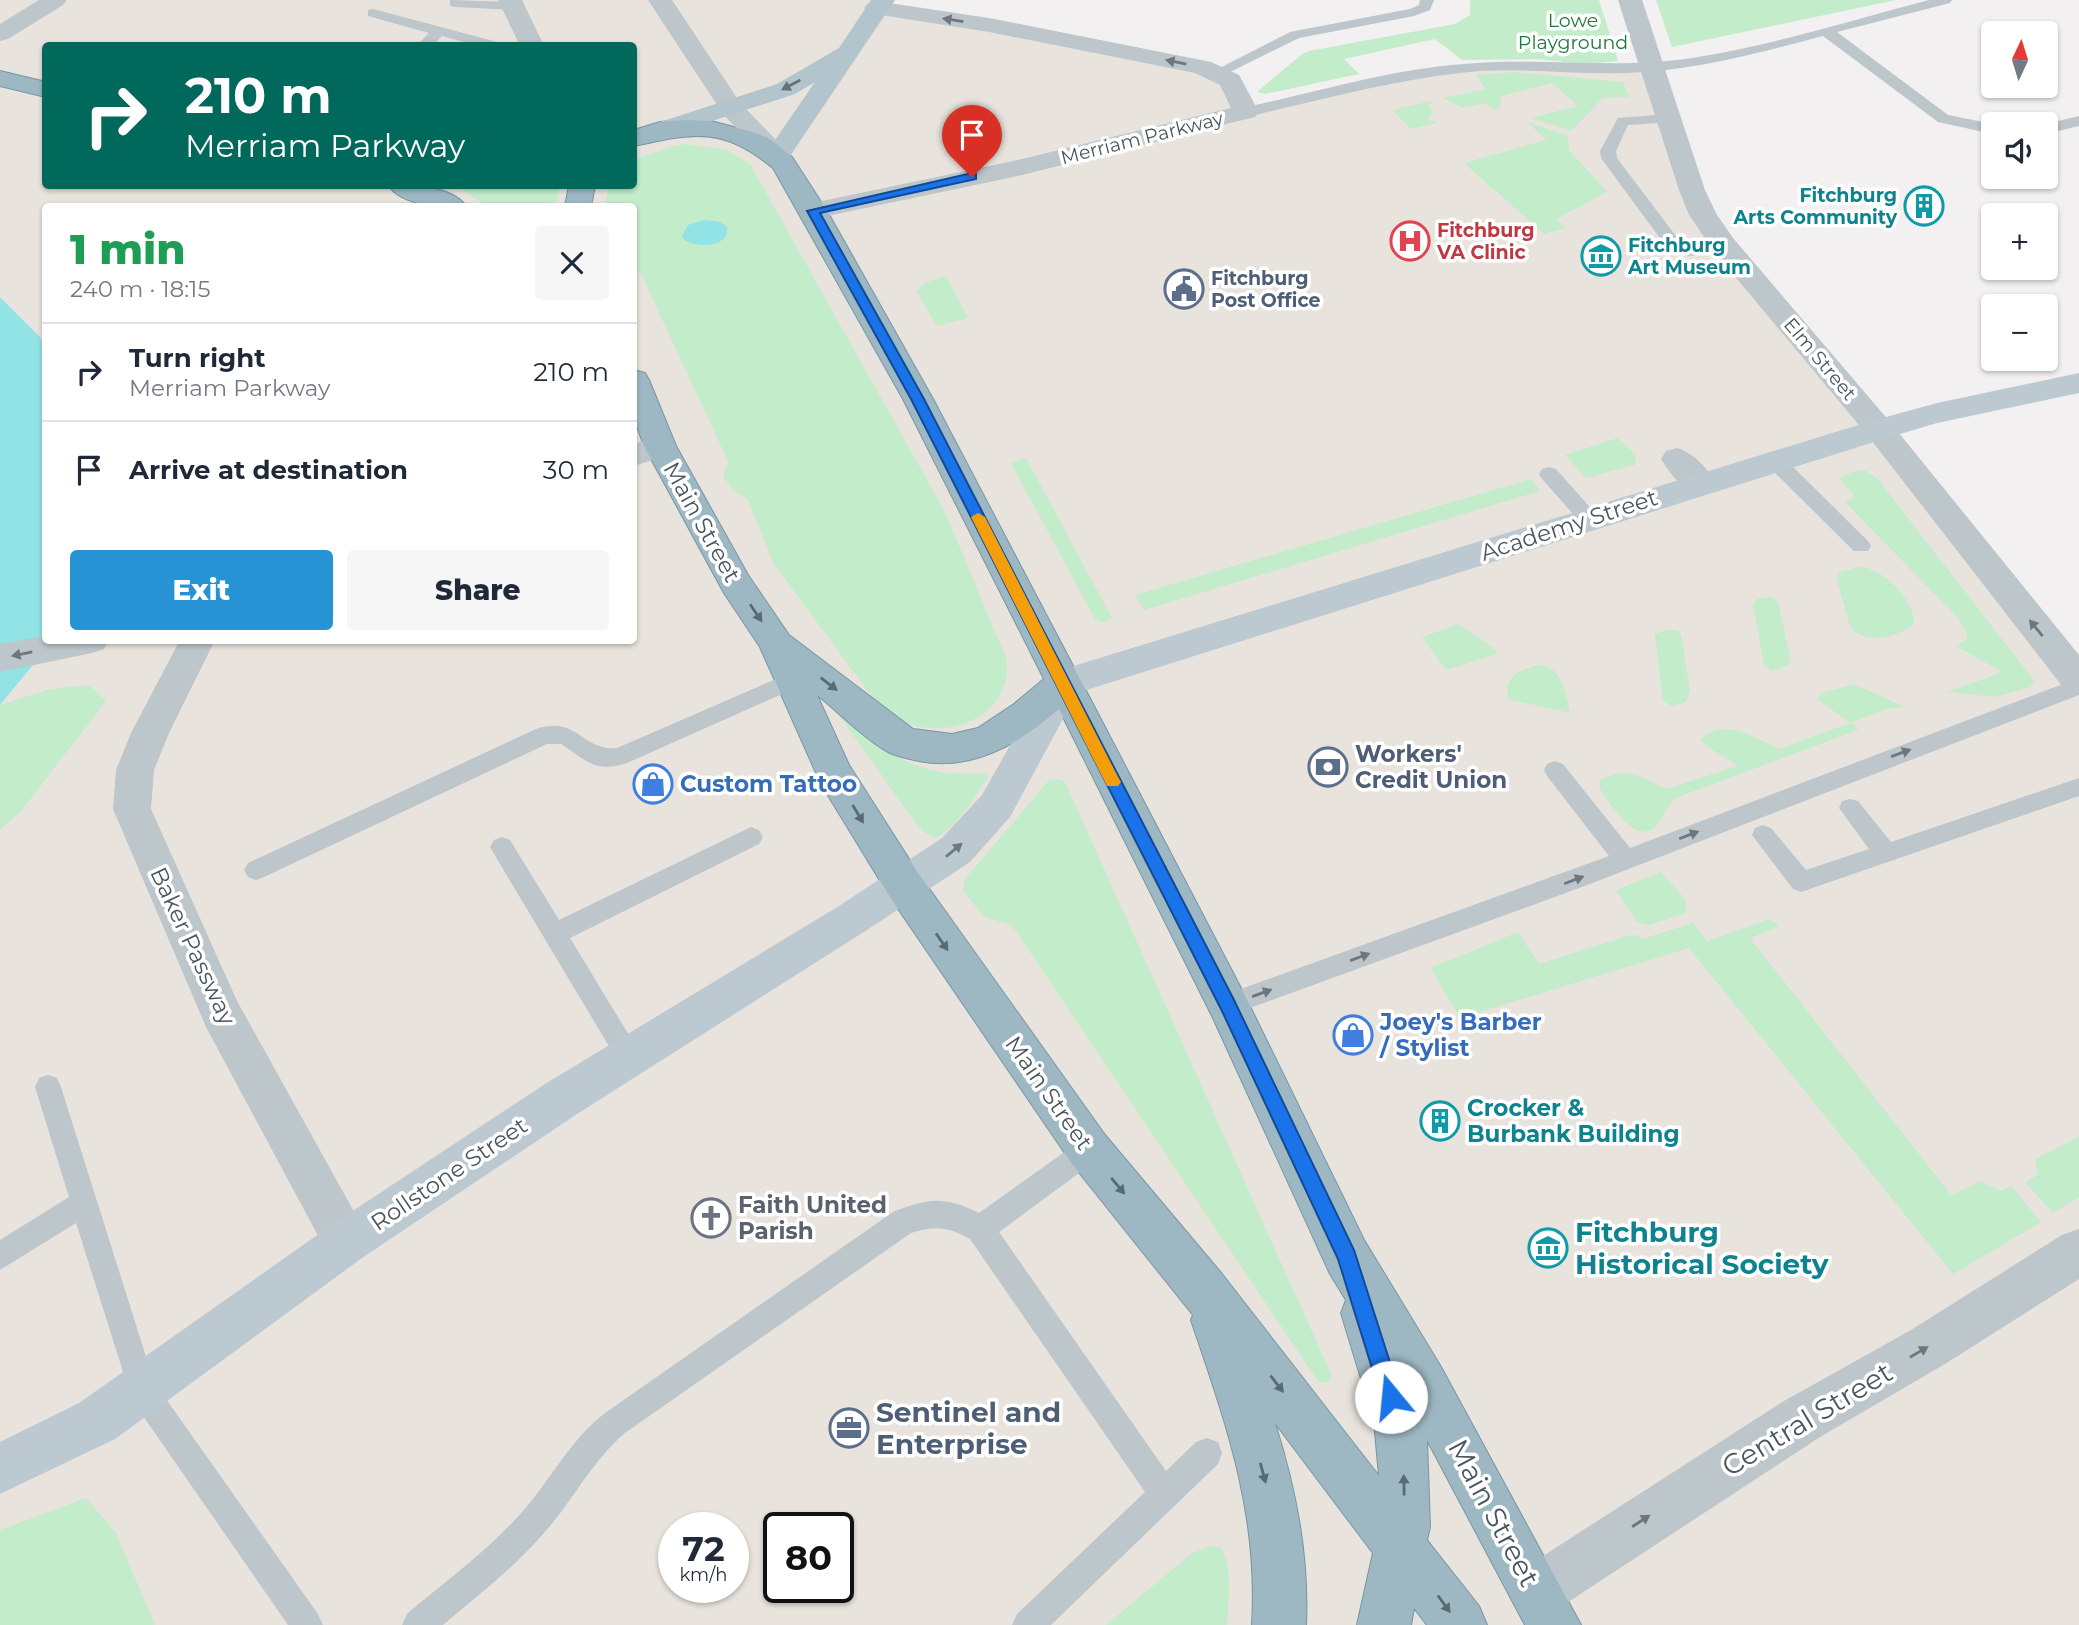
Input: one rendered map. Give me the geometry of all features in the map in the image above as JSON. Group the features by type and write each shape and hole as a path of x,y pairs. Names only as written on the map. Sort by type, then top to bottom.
{"highway":[{"path":"0,78 42,89"},
{"name":"Main Street","path":"637,137 660,130 731,132 761,145 777,156 813,211 918,399 1064,682 1228,1005 1347,1257 1418,1373 1546,1608"},
{"path":"410,189 444,203"},
{"name":"Main Street","path":"637,399 647,451 775,642 834,773 904,885 1089,1150 1205,1291 1460,1625"},
{"name":"Main Street","path":"775,642 902,742 922,748 960,749 986,742 1009,730 1064,682"},
{"name":"Main Street","path":"1347,1257 1399,1420 1404,1454 1404,1527 1384,1625"},
{"name":"Main Street","path":"1205,1291 1251,1424 1270,1497 1280,1561 1279,1625"}],"main road":[{"path":"777,156 879,4"},
{"name":"Main Street","path":"660,130 732,109 786,89 846,53"},
{"name":"Academy Street","path":"1064,682 1879,429 1937,413 2079,383"},
{"path":"904,885 956,850 996,806 1064,682"},
{"name":"Rollstone Street","path":"0,1469 97,1421 346,1242 628,1055 904,885"}],"street":[{"path":"0,34 55,0"},
{"path":"660,0 711,72 732,109 777,156"},
{"name":"Elm Street","path":"1630,0 1698,203 1726,248 1879,429 2079,681"},
{"path":"512,3 530,42"},
{"name":"Merriam Parkway","path":"813,211 1018,168 1246,112 1230,80 1202,67 879,4"},
{"path":"1677,459 1700,483"},
{"path":"0,658 72,644"},
{"name":"Baker Passway","path":"196,644 135,770 132,808 221,1013 346,1242"},
{"name":"Central Street","path":"1546,1608 1802,1419 1928,1347 2079,1252"}],"lane":[{"path":"1217,73 1295,35 1414,12 1425,6 1427,0"},
{"path":"1246,112 1419,74 1462,68 1651,68 1732,55 1945,0"},
{"path":"455,3 512,3"},
{"path":"373,13 481,42"},
{"path":"427,42 439,31"},
{"path":"1826,31 1943,119 1981,127"},
{"path":"1669,119 1623,121 1608,151 1609,158 1676,247 1688,251 1726,248"},
{"path":"2058,126 2079,121"},
{"path":"1774,460 1861,546"},
{"path":"1549,474 1589,519"},
{"path":"256,870 544,735 569,735 588,756 606,760 619,757 792,680"},
{"path":"1228,1005 1625,859 2079,686"},
{"path":"1555,770 1625,859"},
{"path":"1763,835 1801,882 2079,787"},
{"path":"1850,808 1886,853"},
{"path":"554,933 751,837"},
{"path":"502,847 628,1055"},
{"path":"48,1087 142,1390 307,1625"},
{"path":"980,1229 1089,1150"},
{"path":"0,1256 83,1203"},
{"path":"418,1625 510,1546 535,1520 593,1441 615,1423 903,1222 925,1214 946,1211 980,1229 1164,1494"},
{"path":"1028,1625 1208,1453"}],"shaded area":[{"path":"0,0 882,0 877,8 1217,73 1246,112 1462,68 1651,68 1692,190 2079,681 2079,1625 0,1625 0,705 51,644 637,644 637,203 42,203 42,341 0,297"}],"green space":[{"name":"Lowe Playground","path":"1470,0 1599,0 1618,61 1584,64 1538,59 1462,60 1435,39 1344,59 1359,74 1265,94 1257,92 1302,54 1455,24 1470,15"},
{"name":"Lowe Playground","path":"1656,0 1896,0 1672,47"},
{"path":"1514,72 1623,82 1629,97 1603,98 1571,131 1531,118 1578,106 1552,83 1501,96 1500,107 1493,109 1485,103 1463,108 1443,98 1486,89 1476,75"},
{"path":"1432,101 1429,106 1433,112 1427,118 1436,123 1411,129 1392,110"},
{"path":"1527,122 1568,136 1569,150 1607,192 1557,219 1565,228 1544,234 1464,163 1547,140"},
{"path":"686,144 727,150 750,164 945,512 1006,658 1002,691 983,714 969,722 937,728 920,727 904,722 881,709 774,564 748,500 733,490 723,476 728,462 726,457 642,276 637,271 637,203 605,203 608,189 637,189 637,159"},
{"path":"461,189 559,189 556,203 482,203"},
{"path":"946,276 968,318 937,326 917,292 924,283"},
{"path":"1618,438 1636,455 1635,465 1586,478 1565,455"},
{"path":"1026,458 1112,618 1103,622 1095,619 1011,463"},
{"path":"1864,470 1877,478 2032,678 2034,683 2030,687 1995,697 1947,692 2003,672 1955,646 1966,640 1967,632 1956,616 1845,502 1853,498 1853,494 1839,478"},
{"path":"1531,479 1540,491 1144,610 1135,595"},
{"path":"1859,567 1868,568 1896,586 1909,605 1914,623 1891,636 1873,638 1856,633 1850,627 1837,579 1838,573"},
{"path":"1772,597 1778,602 1790,656 1788,666 1772,671 1764,665 1753,604 1757,599"},
{"path":"1459,624 1495,649 1497,654 1446,670 1422,637"},
{"path":"1678,630 1681,635 1690,691 1686,702 1671,706 1663,700 1655,637 1655,634"},
{"path":"1539,665 1553,670 1558,676 1571,713 1508,699 1508,685 1514,675"},
{"path":"1854,684 1905,707 1890,708 1852,722 1858,730 1678,797 1658,824 1650,830 1642,831 1626,822 1600,789 1600,780 1618,774 1634,775 1666,789 1738,766 1705,745 1701,739 1720,730 1750,735 1779,749 1850,723 1817,699 1821,693"},
{"path":"89,685 106,701 22,810 0,830 0,705 50,689"},
{"path":"824,694 865,725 894,756 922,768 947,773 986,774 988,777 951,827 936,838 917,825"},
{"path":"1050,779 1062,780 1066,784 1331,1374 1331,1380 1325,1383 1318,1381 1016,931 1010,925 983,916 963,890 965,879"},
{"path":"1661,872 1686,900 1686,913 1649,925 1637,922 1616,890"},
{"path":"1769,919 1777,923 1778,927 1750,938 1951,1195 1981,1181 2000,1191 2011,1186 2041,1222 1953,1274 1689,948 1460,1018 1431,968 1518,932 1539,964 1627,936 1637,935 1642,939 1693,923 1707,941"},
{"path":"2079,1137 2079,1197 2053,1213 2025,1182 2038,1175 2035,1159"},
{"path":"86,1498 116,1533 155,1625 0,1625 0,1530"},
{"path":"1211,1546 1220,1547 1227,1564 1227,1625 1106,1625 1192,1553"}],"water":[{"path":"705,220 721,222 727,227 727,234 723,239 704,245 684,240 682,236 688,225"},
{"path":"0,297 42,341 42,644 51,644 0,705"}],"slow traffic":[{"path":"978,517 1113,782"}],"place":[{"name":"Fitchburg Arts Community","path":"1924,206"},
{"name":"Fitchburg VA Clinic","path":"1410,241"},
{"name":"Fitchburg Art Museum","path":"1601,256"},
{"name":"Fitchburg Post Office","path":"1184,289"},
{"name":"Workers' Credit Union","path":"1328,767"},
{"name":"Custom Tattoo","path":"653,784"},
{"name":"Joey's Barber / Stylist","path":"1353,1035"},
{"name":"Crocker & Burbank Building","path":"1440,1121"},
{"name":"Faith United Parish","path":"711,1218"},
{"name":"Fitchburg Historical Society","path":"1548,1248"},
{"name":"Sentinel and Enterprise","path":"849,1428"}],"route":[{"path":"972,177 813,211 918,399 1228,1005 1347,1257 1391,1397"}]}
